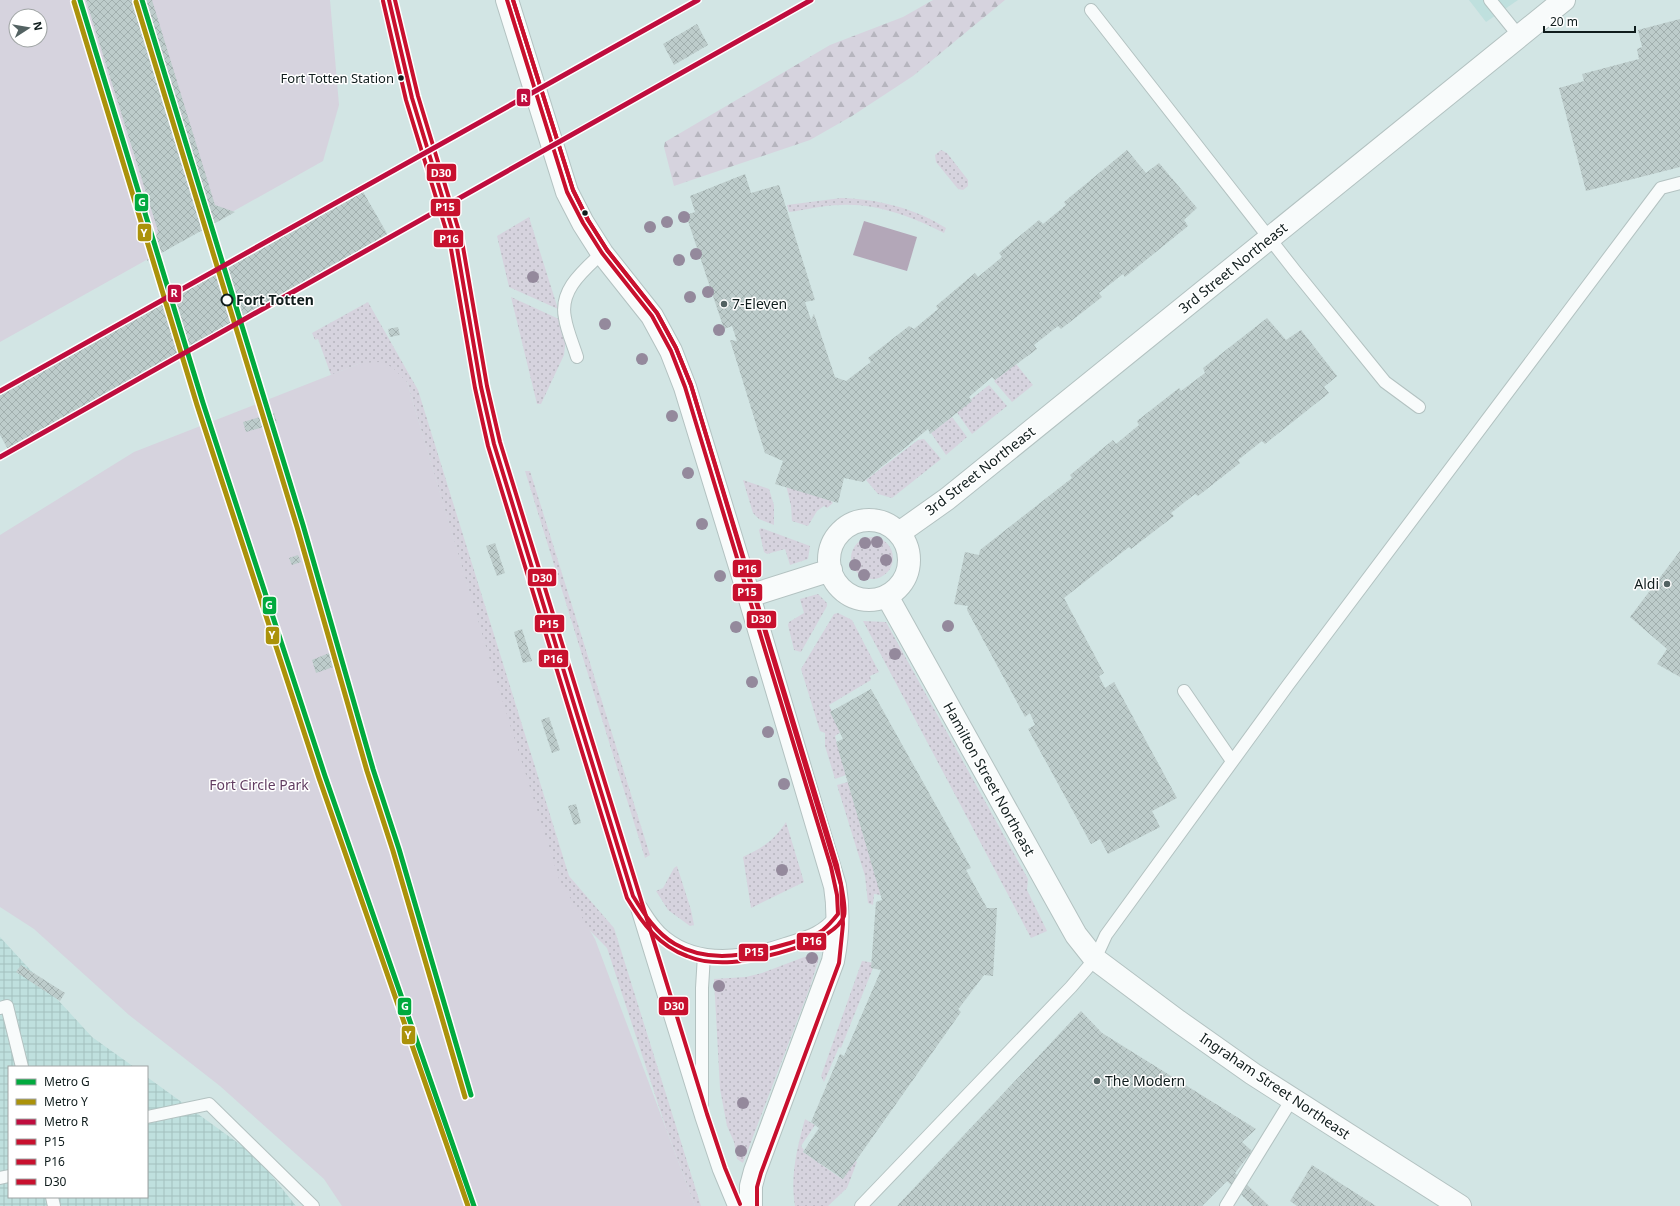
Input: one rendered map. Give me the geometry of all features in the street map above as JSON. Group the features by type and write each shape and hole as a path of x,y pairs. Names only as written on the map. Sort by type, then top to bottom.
{"street":[{"path":"506,0 567,192 583,223 602,253 652,316 671,351 685,387 831,867 837,895 837,938 832,961 755,1171 751,1186 751,1206"},
{"name":"3rd Street Northeast","path":"899,533 953,494 1564,0"},
{"path":"863,520 876,520 888,525 899,533 906,543 909,555 909,567 897,589 887,596 864,600 853,596 835,581 831,570 830,557 833,544 840,533 850,525 863,520"},
{"path":"749,596 831,570"},
{"name":"Hamilton Street Northeast","path":"887,596 1076,935 1095,959"},
{"name":"Ingraham Street Northeast","path":"1095,959 1253,1074 1460,1206"}],"lane":[{"path":"389,0 412,98 456,242 481,387 494,444 701,1116 719,1170 734,1206"},
{"path":"1490,0 1519,36"},
{"path":"1091,10 1385,382 1419,408"},
{"path":"861,1206 1071,988 1095,959 1106,935 1232,761 1662,188 1680,183"},
{"path":"577,357 564,317 565,295 576,279 602,253"},
{"path":"1184,691 1232,761"},
{"path":"634,896 655,928 665,938 688,950 704,955 729,956 770,949 814,934 830,924 838,914"},
{"path":"701,1116 702,988 704,955"},
{"path":"0,1008 7,1006 22,1066"},
{"path":"1226,1206 1292,1099"},
{"path":"148,1117 209,1104 313,1206"}],"shaded area":[{"path":"1469,0 1518,0 1486,22"},
{"path":"864,221 917,237 907,271 853,255"},
{"path":"0,937 92,1037 133,1066 8,1066 8,1198 148,1198 148,1078 256,1156 296,1206 0,1206"}],"green space":[{"path":"0,0 330,0 339,105 323,161 0,342"},
{"path":"933,0 1005,0 913,76 852,116 810,140 674,186 664,147 665,142 830,45 903,17"},
{"path":"941,150 947,153 968,180 968,186 963,190 958,189 936,162 935,155"},
{"path":"841,198 868,200 909,210 946,228 944,233 894,212 868,206 834,205 789,212 787,205"},
{"path":"529,217 558,309 509,287 497,236"},
{"path":"511,297 561,320 566,336 564,355 541,404 537,404"},
{"path":"368,302 418,390 569,876 614,928 701,1206 695,1206 666,1128 607,948 544,884 542,837 407,382 361,363 331,375 318,339 315,340 312,333"},
{"name":"Fort Circle Park","path":"380,362 392,367 407,382 495,677 559,879 595,939 695,1206 342,1206 324,1179 220,1086 129,1015 34,929 0,907 0,535 134,452 361,363"},
{"path":"1016,364 1033,385 1012,402 994,381"},
{"path":"989,385 1007,406 972,434 956,411"},
{"path":"952,417 967,437 946,455 931,433"},
{"path":"924,439 941,459 892,498 878,494 866,480 918,440"},
{"path":"525,471 530,471 650,855 645,858"},
{"path":"743,480 769,489 774,505 774,525 759,519 753,513"},
{"path":"786,485 830,500 833,503 827,508 824,506 817,511 808,526 792,521 791,506"},
{"path":"761,528 810,546 808,559 790,565 785,549 767,554 764,552 759,530"},
{"path":"868,537 876,537 884,540 890,546 893,558 890,570 884,576 876,579 868,579 860,576 854,570 851,562 851,554 854,546 860,540"},
{"path":"818,594 827,603 827,606 801,652 794,650 788,625 789,622 804,613 800,599"},
{"path":"838,613 852,620 879,672 870,676 871,680 829,705 841,732 835,736 846,775 835,779 825,746 825,733 820,731 801,669 834,614"},
{"path":"863,621 886,622 1028,879 1027,890 1047,931 1031,938"},
{"path":"848,782 881,895 874,894 873,905 868,903 865,876 837,785"},
{"path":"786,822 804,882 751,908 743,857 768,843 782,829"},
{"path":"677,866 691,910 694,925 690,926 668,910 656,891 663,888 674,868"},
{"path":"815,953 819,958 810,987 743,1163 737,1159 734,1142 727,1126 720,1089 714,979 746,977 762,973"},
{"path":"862,961 875,963 841,1048 839,1047 824,1082 821,1076"},
{"path":"805,1119 815,1125 801,1146 804,1150 803,1152 842,1179 855,1161 857,1162 847,1188 828,1206 795,1206 793,1184 795,1162"}],"building":[{"path":"86,0 152,0 215,205 235,212 147,261 158,231"},
{"path":"1680,19 1680,167 1586,191 1559,88 1584,81 1582,74 1639,59 1637,49 1642,47 1638,30"},
{"path":"697,24 708,45 674,65 663,44"},
{"path":"1127,150 1146,173 1159,163 1197,208 1184,220 1188,226 1125,277 1123,274 1099,293 1102,297 1061,329 1058,326 1034,345 1037,349 995,380 992,377 969,397 972,401 930,434 928,429 863,482 844,478 838,503 775,484 783,461 765,453 730,340 737,341 732,326 724,329 686,215 695,212 690,196 745,174 751,193 779,185 815,300 805,302 811,320 814,314 835,377 846,381 871,362 868,358 909,326 914,329 938,309 936,306 975,273 978,277 1002,257 999,253 1039,220 1043,224 1066,205 1064,202"},
{"path":"362,190 389,237 9,451 0,435 0,393"},
{"path":"1267,318 1286,340 1301,330 1337,376 1324,387 1329,393 1265,444 1262,441 1238,460 1240,463 1198,496 1195,494 1171,513 1174,516 1131,549 1129,547 1064,598 1104,673 1099,676 1105,688 1114,682 1177,798 1152,811 1160,827 1108,854 1100,839 1091,844 1028,729 1035,725 1030,713 1025,717 967,610 968,606 954,604 965,552 979,555 980,550 1072,478 1070,475 1113,440 1116,444 1139,425 1137,421 1179,388 1181,391 1205,373 1203,368"},
{"path":"398,327 400,335 390,337 388,329"},
{"path":"274,413 277,423 246,432 243,422"},
{"path":"495,543 505,573 497,576 486,546"},
{"name":"Aldi","path":"1680,551 1680,677 1657,664 1667,649 1630,617"},
{"path":"298,555 301,562 292,565 289,558"},
{"path":"522,629 532,661 523,663 514,632"},
{"path":"334,651 339,665 316,673 312,660"},
{"path":"871,689 971,868 966,870 987,908 997,908 993,976 984,975 958,1009 961,1012 843,1179 803,1152 819,1128 811,1122 840,1054 844,1056 881,970 871,968 876,902 882,900 836,742 843,739 830,712"},
{"path":"549,717 560,750 552,753 541,720"},
{"path":"576,804 581,823 574,825 568,806"},
{"path":"21,965 65,993 60,1001 16,972"},
{"name":"The Modern","path":"1081,1011 1102,1033 1256,1129 1242,1142 1252,1151 1235,1173 1269,1206 1253,1206 1227,1181 1202,1206 897,1206"},
{"path":"1312,1165 1376,1206 1297,1206 1290,1201"}],"metro line":[{"name":"G","path":"80,0 203,403 325,776 474,1206"},
{"name":"G","path":"142,0 303,525 373,769 399,849 471,1095"},
{"name":"R","path":"0,391 698,0"},
{"name":"R","path":"0,457 811,0"},
{"name":"Y","path":"74,2 197,405 319,778 468,1206"},
{"name":"Y","path":"136,2 297,527 367,771 393,851 465,1097"}],"transit line":[{"name":"P15","path":"389,0 412,98 456,242 481,387 494,444 633,896 656,929 668,940 689,950 717,956 732,956 761,951 790,943 812,936 823,930 838,914 837,895 831,867 685,387 671,351 652,316 602,253 583,223 567,192 507,0"},
{"name":"D30","path":"395,0 418,96 462,241 487,386 500,442 707,1114 725,1168 740,1204"},
{"name":"P16","path":"383,1 406,100 450,243 475,388 488,446 627,898 652,933 677,952 692,958 709,962 732,962 776,954 811,942 826,934 837,926 844,916 844,898 837,865 691,385 676,348 657,313 607,250 588,220 573,190 513,0"},
{"name":"D30","path":"513,0 573,190 588,220 607,250 657,313 676,348 691,385 841,885 843,924 839,963 761,1173 757,1187 757,1206"}],"place":[{"name":"Fort Totten Station","path":"401,78"},
{"name":"Fort Totten","path":"227,300"},
{"name":"7-Eleven","path":"724,304"},
{"name":"Aldi","path":"1667,584"},
{"name":"The Modern","path":"1097,1081"}]}
